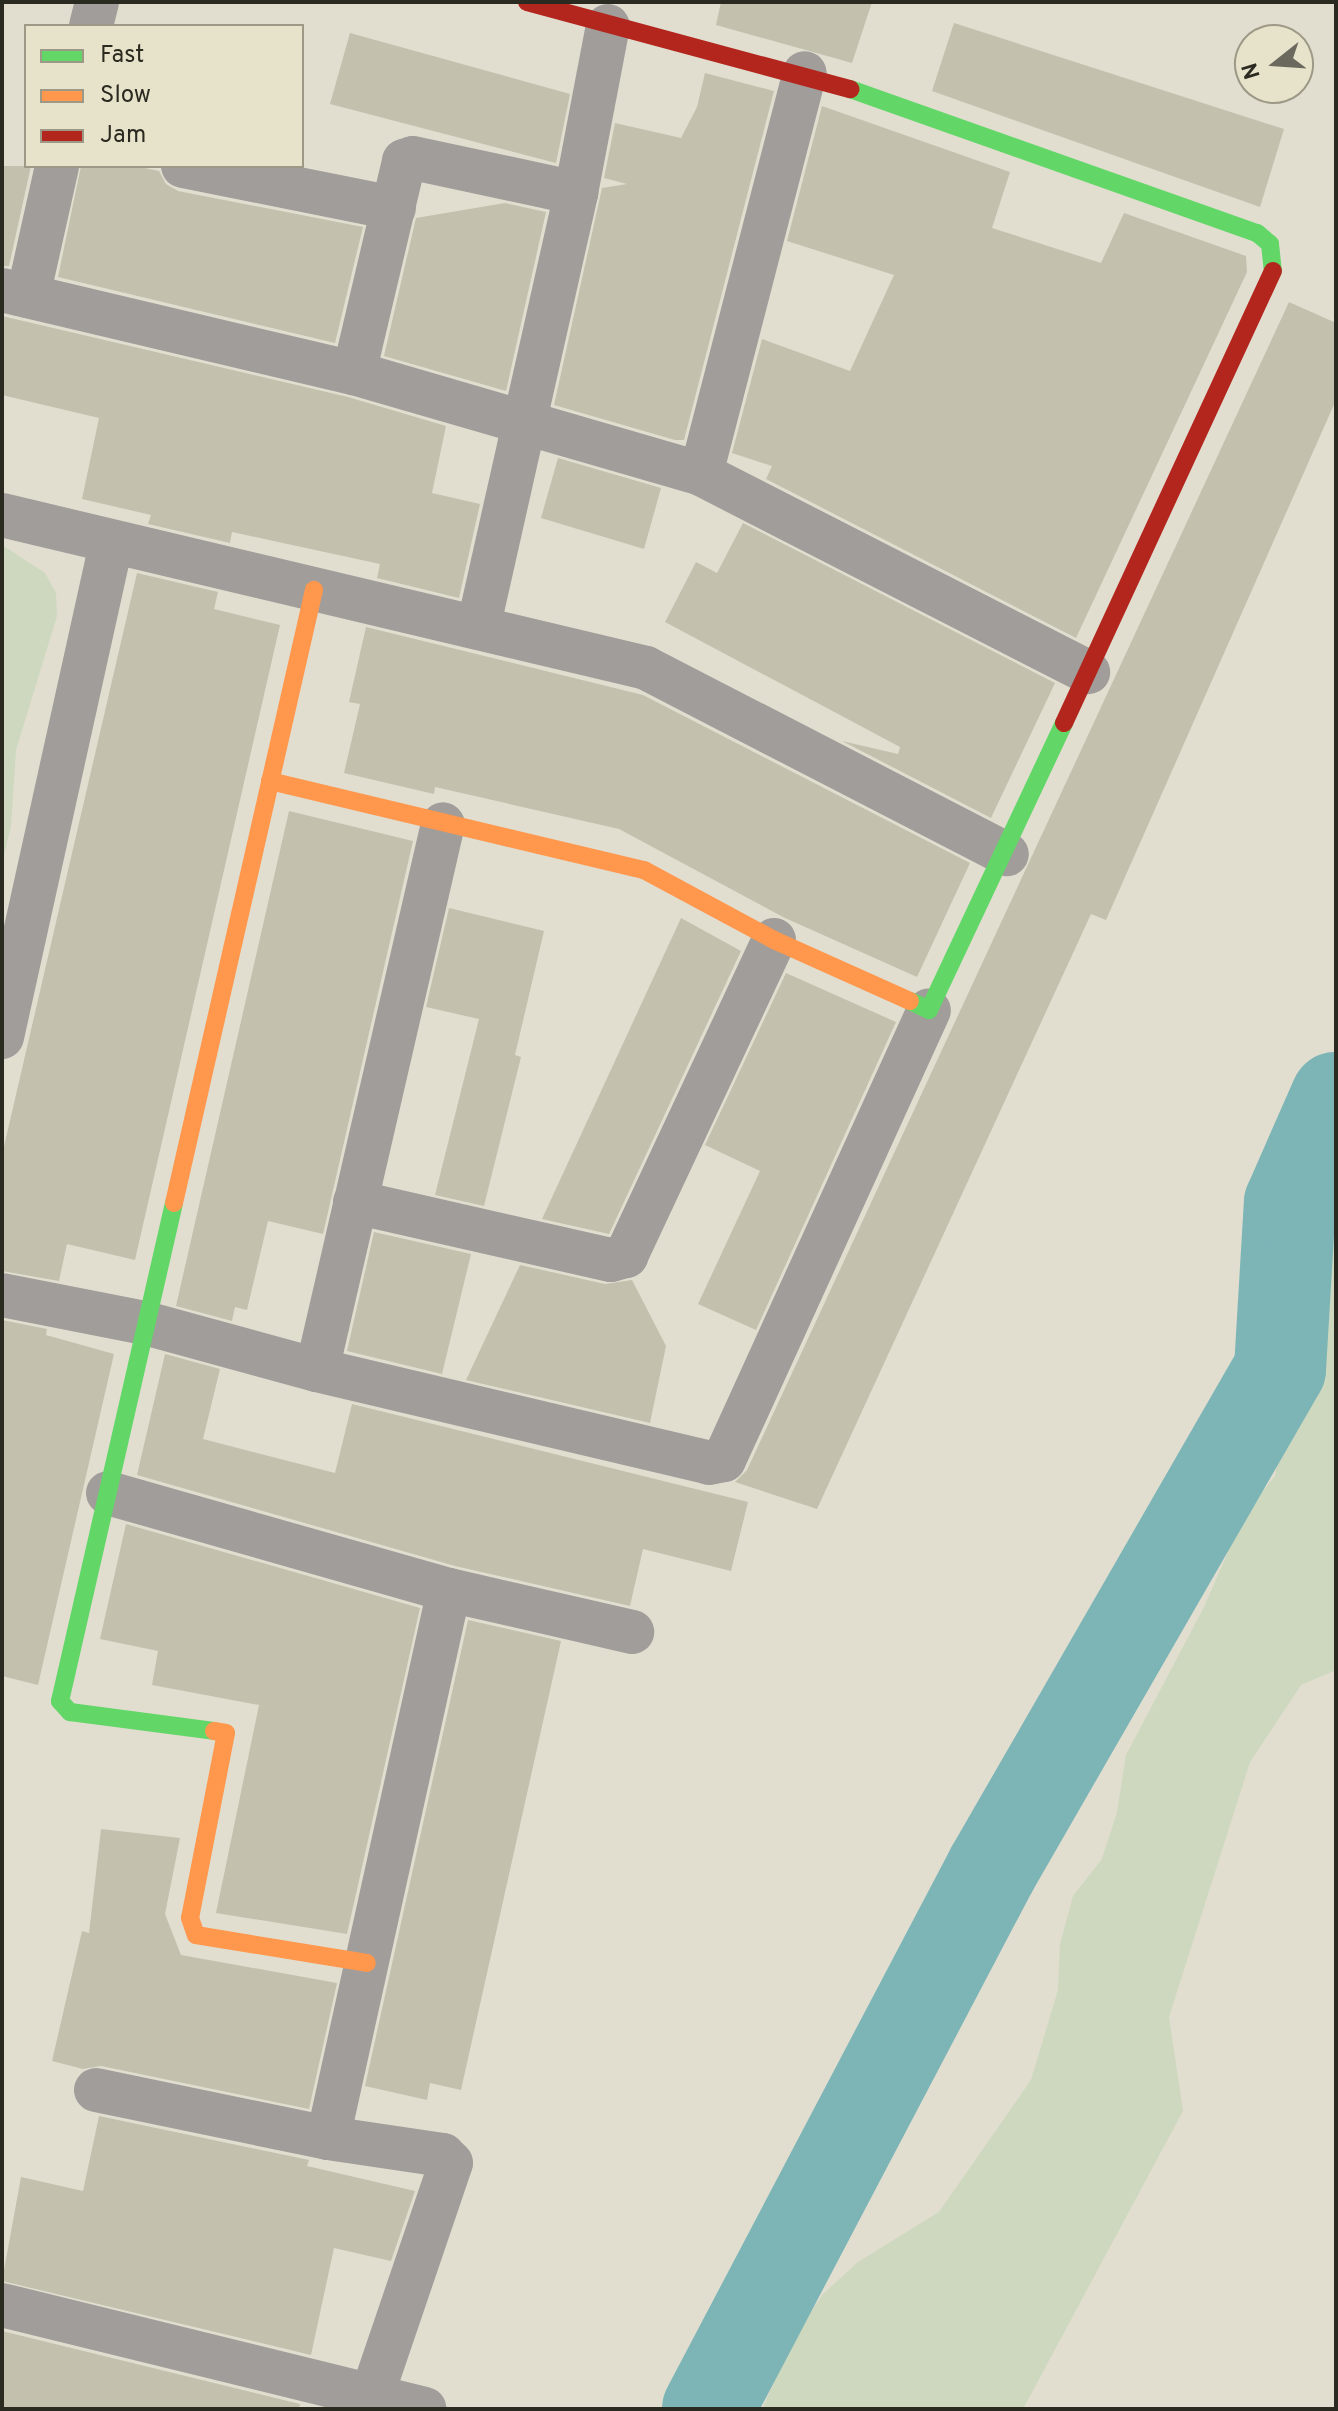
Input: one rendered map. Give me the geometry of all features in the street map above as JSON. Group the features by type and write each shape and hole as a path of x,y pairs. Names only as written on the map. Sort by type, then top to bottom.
{"street":[{"path":"92,24 97,2"},
{"path":"2,1295 145,1323 317,1370 709,1463 724,1460 929,1010 1007,854 1088,672 1273,276 1270,244 1257,233 805,73 608,26 527,2"},
{"path":"479,624 576,193 608,26"},
{"path":"701,474 805,73"},
{"path":"354,373 401,168 413,158 576,193"},
{"path":"56,168 15,293 107,319 354,373 523,419 701,474 1088,672"},
{"path":"193,168 394,208"},
{"path":"2,515 111,544 479,624 646,668 1007,854"},
{"path":"2,1037 111,544"},
{"path":"314,590 60,1701 70,1712 226,1733 229,1741 190,1918 196,1935 367,1963"},
{"path":"270,781 644,870 774,940 929,1010"},
{"path":"317,1370 443,824"},
{"path":"355,1202 611,1260 626,1256 774,940"},
{"path":"108,1493 449,1590 632,1632"},
{"path":"328,2138 449,1590"},
{"path":"96,2090 328,2138 443,2155 451,2163 372,2395"},
{"path":"2,2305 424,2409"}],"green space":[{"path":"2,545 45,573 56,593 57,616 16,750 11,826 2,863"},
{"path":"1336,1180 1336,1670 1301,1685 1250,1762 1169,2017 1183,2111 1023,2409 762,2409 797,2332 823,2294 858,2262 939,2212 1031,2080 1058,1990 1060,1944 1073,1896 1102,1859 1117,1812 1126,1755 1204,1607 1245,1513 1275,1476 1306,1274"}],"building":[{"path":"721,2 872,2 852,63 716,25"},
{"path":"954,23 1284,129 1260,207 932,91"},
{"path":"350,33 570,94 556,163 330,104"},
{"path":"705,73 774,91 684,440 675,440 554,405 602,188 627,184 604,178 615,123 681,138 697,107"},
{"path":"822,106 1010,172 992,228 1101,263 1124,213 1246,256 1247,272 1076,638 766,479 772,466 732,453 762,339 850,371 894,275 787,241"},
{"path":"2,166 24,166 31,168 9,266 2,266"},
{"path":"81,168 145,168 159,171 166,184 178,191 363,227 335,343 58,277"},
{"path":"505,203 546,212 506,391 384,356 416,218"},
{"path":"1289,302 1336,323 1336,400 1106,920 1091,914 817,1509 735,1482 747,1470"},
{"path":"2,316 348,397 446,426 432,493 480,504 459,598 377,578 380,564 232,532 230,543 148,524 151,515 82,499 99,418 2,395"},
{"path":"558,458 661,488 644,549 541,518"},
{"path":"743,523 1055,683 991,818 842,741 898,754 900,747 665,622 696,562 717,573"},
{"path":"137,573 218,592 214,609 280,625 135,1260 67,1244 59,1281 2,1271 2,1155"},
{"path":"366,627 643,695 970,863 917,977 785,918 619,829 435,787 434,794 344,773 360,704 349,702"},
{"path":"289,811 413,841 323,1234 268,1221 247,1310 235,1307 232,1321 176,1306"},
{"path":"449,908 544,931 515,1055 521,1057 484,1206 435,1195 479,1019 426,1007"},
{"path":"681,918 741,951 609,1234 542,1219"},
{"path":"786,973 896,1022 756,1330 698,1304 760,1171 705,1145"},
{"path":"374,1232 471,1254 442,1374 347,1351"},
{"path":"520,1265 605,1284 632,1280 666,1346 650,1423 466,1380"},
{"path":"2,1320 47,1329 46,1335 114,1354 38,1685 2,1676"},
{"path":"165,1354 220,1369 203,1439 335,1473 352,1404 748,1502 731,1571 643,1549 630,1606 455,1566 137,1475"},
{"path":"126,1524 420,1608 347,1934 216,1913 259,1705 152,1685 158,1651 100,1639"},
{"path":"468,1620 561,1641 461,2090 430,2083 427,2100 365,2086"},
{"path":"101,1829 180,1838 165,1914 181,1955 337,1983 309,2109 101,2066 83,2069 52,2061 82,1931 89,1933"},
{"path":"99,2116 309,2160 307,2166 415,2191 391,2261 334,2248 311,2355 2,2281 21,2177 83,2191"},
{"path":"2,2331 300,2404 299,2409 2,2409"}],"waterway":[{"path":"708,2409 992,1869 1280,1369 1290,1203 1336,1098"}],"traffic: fast":[{"path":"850,89 1257,233 1270,244 1273,271"},
{"path":"910,1001 929,1010 1064,723"},
{"path":"174,1203 60,1701 70,1712 214,1731"}],"traffic: slow":[{"path":"174,1203 314,590"},
{"path":"270,781 644,870 774,940 910,1001"},
{"path":"214,1731 226,1733 190,1918 196,1935 367,1963"}],"traffic: jam":[{"path":"527,2 850,89"},
{"path":"1064,723 1273,271"}]}
